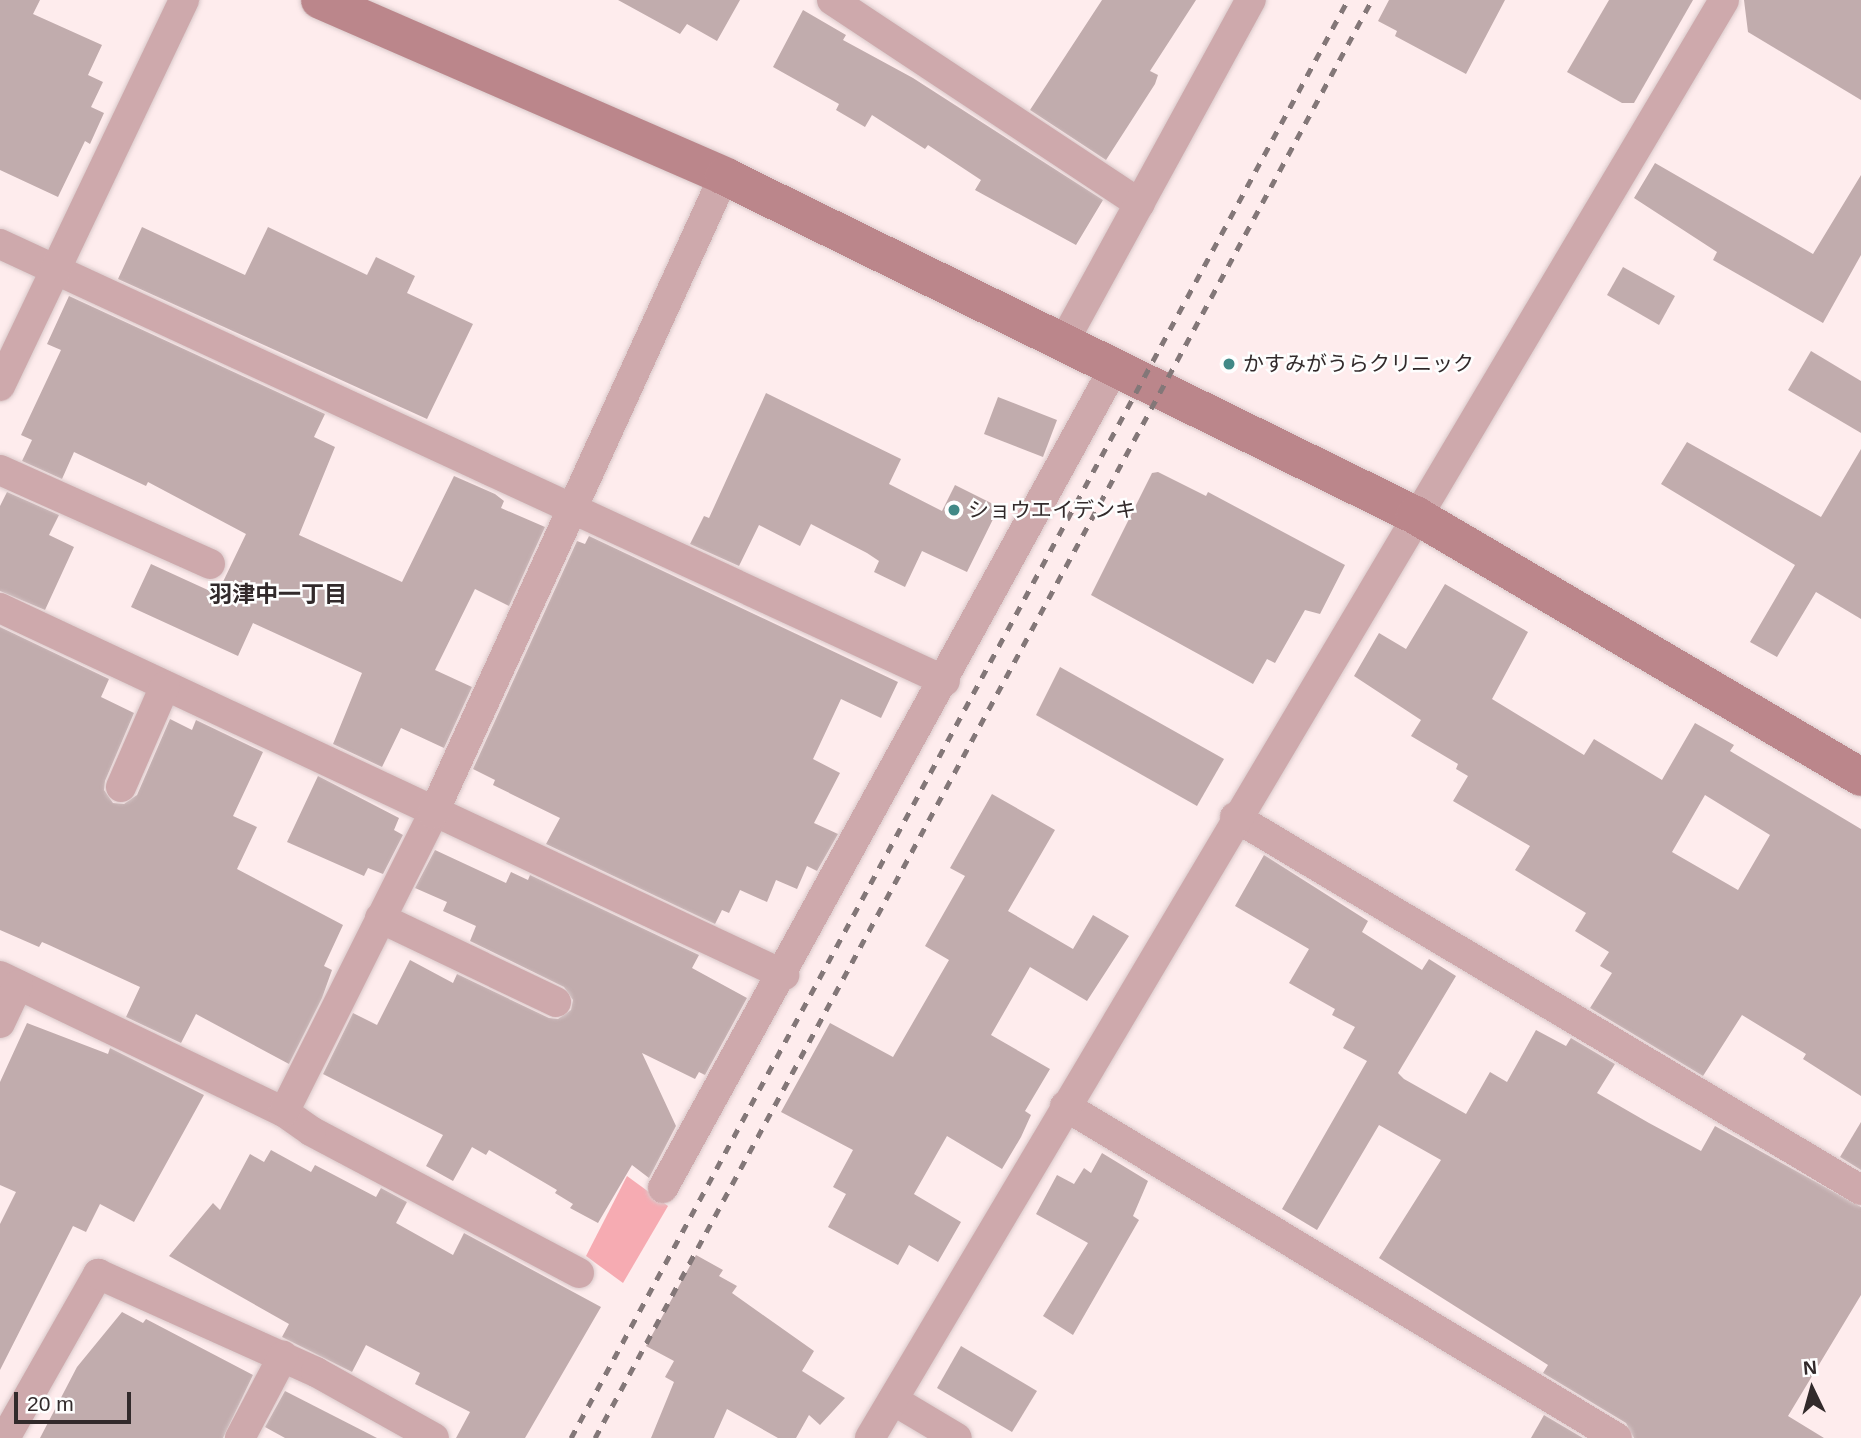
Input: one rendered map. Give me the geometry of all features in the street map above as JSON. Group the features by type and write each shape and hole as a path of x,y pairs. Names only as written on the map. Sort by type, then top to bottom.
{"street":[{"path":"0,386 52,269 184,0"},
{"path":"320,0 724,176 1415,515 1861,776"},
{"path":"832,0 1140,204"},
{"path":"1064,341 1251,0"},
{"path":"870,1438 1415,515 1724,0"},
{"path":"284,1112 433,814 570,508 724,176"},
{"path":"0,244 944,681"},
{"path":"663,1188 784,975 1115,366"},
{"path":"0,470 210,564"},
{"path":"0,608 433,814 784,975"},
{"path":"121,787 165,686"},
{"path":"1236,817 1861,1190"},
{"path":"380,918 556,1002"},
{"path":"0,1023 9,981 284,1112 311,1131 579,1273"},
{"path":"1065,1106 1617,1438"},
{"path":"5,1438 98,1275 283,1356 434,1438"},
{"path":"240,1438 283,1356"},
{"path":"892,1400 957,1438"}],"shaded area":[{"path":"627,1176 668,1206 623,1283 586,1256"}],"building":[{"path":"0,0 40,0 33,14 102,45 88,75 103,82 91,107 104,113 90,144 85,141 58,197 0,170"},
{"path":"618,0 740,0 717,41 687,24 680,34"},
{"path":"1102,0 1196,0 1150,71 1158,75 1155,84 1106,160 1030,110"},
{"path":"1389,0 1505,0 1466,74 1395,36 1397,31 1378,21"},
{"path":"1609,0 1693,0 1634,103 1622,103 1567,72"},
{"path":"1744,0 1861,0 1861,100 1748,32"},
{"path":"803,10 846,35 843,40 913,78 1103,200 1076,245 975,190 981,180 928,145 925,149 872,115 865,127 836,110 839,104 773,67"},
{"path":"1655,163 1813,254 1861,175 1861,255 1823,323 1713,260 1717,252 1634,198"},
{"path":"142,227 245,275 268,227 367,275 376,257 415,276 407,293 473,324 427,419 118,279"},
{"path":"1623,267 1675,296 1659,325 1607,295"},
{"path":"69,296 325,414 314,437 335,447 299,535 402,582 454,476 495,494 504,501 501,508 545,527 509,606 475,589 435,670 472,687 444,748 401,728 382,767 333,744 362,673 253,623 238,656 131,607 151,564 210,591 213,584 220,588 246,534 148,482 146,486 74,452 62,479 22,461 32,440 21,435 61,350 47,344"},
{"path":"1811,351 1861,381 1861,433 1788,390"},
{"path":"766,393 901,459 889,484 942,511 955,485 999,507 967,572 922,551 905,587 874,572 879,561 811,524 800,546 759,525 739,566 690,544 704,516 709,518"},
{"path":"998,397 1057,420 1043,457 984,434"},
{"path":"1687,442 1821,517 1861,449 1861,619 1816,592 1777,657 1750,642 1795,565 1661,484"},
{"path":"1158,472 1206,496 1208,492 1345,565 1320,614 1305,610 1275,663 1267,659 1253,684 1091,595 1152,473"},
{"path":"7,492 59,515 49,535 74,547 45,610 0,591 0,506"},
{"path":"589,536 898,682 881,718 841,699 813,759 840,773 814,823 838,834 817,871 807,866 797,889 776,880 767,902 740,890 729,913 722,910 715,924 546,844 560,818 493,785 495,780 473,769 577,541 585,544"},
{"path":"1445,584 1528,632 1492,699 1584,755 1594,739 1662,780 1695,723 1734,745 1730,751 1861,829 1861,1096 1803,1059 1806,1054 1742,1015 1703,1076 1590,1008 1612,973 1600,966 1609,952 1575,931 1586,913 1515,870 1530,846 1453,801 1468,776 1456,769 1458,764 1411,736 1421,720 1354,676 1379,633 1406,649","holes":["1705,795 1770,835 1738,890 1672,852"]},
{"path":"0,627 109,679 101,697 134,713 105,781 104,790 113,803 124,804 137,795 170,719 192,730 196,720 263,752 233,816 257,827 237,869 343,925 324,966 332,970 322,998 289,1064 196,1014 181,1043 126,1017 140,987 42,942 39,947 0,930"},
{"path":"1060,667 1224,759 1197,806 1036,715"},
{"path":"318,776 399,818 394,830 403,835 383,874 368,868 364,876 287,842"},
{"path":"992,794 1055,830 1008,911 1073,949 1093,915 1129,936 1087,1001 1030,967 991,1035 1050,1069 1025,1111 1031,1115 1002,1169 947,1136 914,1194 961,1222 938,1262 909,1245 898,1265 828,1227 846,1194 833,1187 853,1150 781,1112 830,1023 893,1057 949,960 925,946 965,876 950,868"},
{"path":"435,850 506,883 511,872 528,880 530,875 699,955 692,968 747,998 705,1075 699,1072 695,1079 642,1053 676,1126 649,1178 632,1165 598,1223 570,1208 573,1204 555,1193 557,1190 489,1150 486,1155 472,1147 453,1181 426,1166 443,1135 323,1074 353,1013 377,1025 410,960 453,983 457,974 549,1018 558,1019 571,1010 573,1000 564,987 470,941 476,926 443,911 447,902 415,888"},
{"path":"1264,855 1368,921 1362,932 1422,970 1429,959 1456,976 1398,1073 1404,1079 1466,1114 1490,1072 1507,1082 1536,1030 1566,1046 1571,1038 1615,1064 1597,1093 1701,1151 1715,1126 1861,1207 1861,1295 1788,1416 1824,1438 1634,1438 1626,1423 1543,1373 1548,1365 1379,1258 1441,1160 1379,1125 1317,1230 1282,1209 1367,1061 1343,1048 1355,1027 1332,1015 1335,1009 1289,983 1309,949 1235,906"},
{"path":"27,1023 108,1054 110,1048 204,1095 134,1222 100,1204 86,1232 73,1226 0,1370 0,1224 16,1192 0,1185 0,1082"},
{"path":"1861,1122 1861,1170 1840,1157"},
{"path":"271,1150 311,1172 315,1165 376,1197 381,1188 407,1202 396,1223 453,1255 464,1233 601,1307 525,1438 456,1438 470,1412 415,1384 420,1373 366,1345 352,1372 282,1337 289,1324 169,1256 213,1203 220,1210 250,1154 264,1162"},
{"path":"1102,1153 1148,1181 1133,1216 1139,1220 1073,1335 1043,1316 1088,1243 1036,1214 1057,1175 1074,1184 1084,1168 1091,1173"},
{"path":"696,1255 723,1270 719,1276 737,1286 732,1293 814,1351 802,1371 845,1398 820,1425 809,1415 796,1438 778,1438 727,1409 714,1438 651,1438 674,1382 665,1377 674,1361 646,1346"},
{"path":"122,1312 143,1323 146,1319 253,1375 223,1438 40,1438 77,1367"},
{"path":"961,1346 1037,1391 1012,1432 937,1388"},
{"path":"285,1391 377,1438 285,1438 265,1427"},
{"path":"1544,1415 1583,1438 1531,1438"}],"railway":[{"path":"571,1438 1348,0"},
{"path":"595,1438 1372,0"}],"place":[{"name":"かすみがうらクリニック","path":"1229,364"},
{"name":"ショウエイデンキ","path":"954,510"}],"district":[{"name":"羽津中一丁目","path":"278,594"}]}
